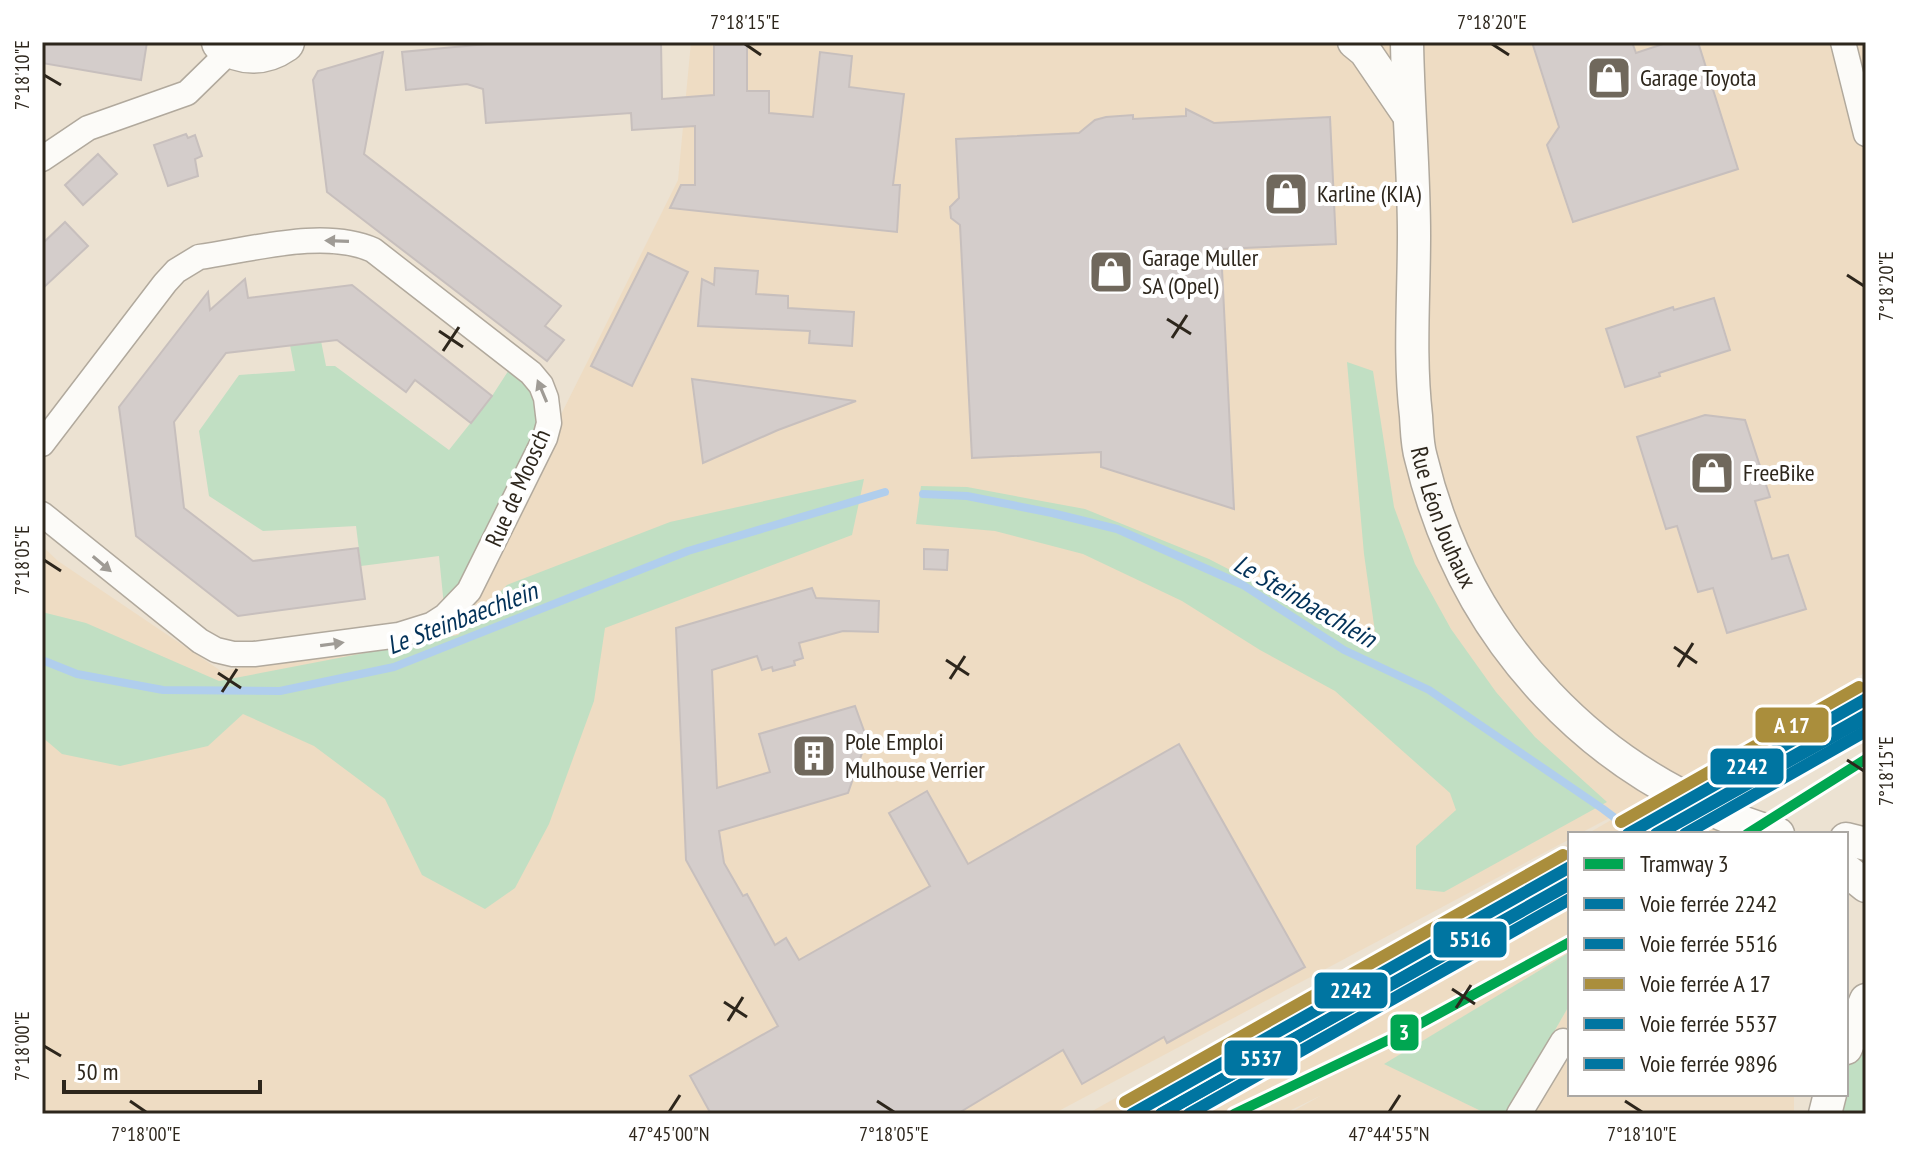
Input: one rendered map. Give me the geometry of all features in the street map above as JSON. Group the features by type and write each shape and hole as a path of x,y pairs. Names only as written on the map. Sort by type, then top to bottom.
{"main road":[{"path":"227,45 249,53 264,52 284,42"}],"street":[{"path":"1354,42 1365,51 1408,114"},
{"name":"Rue Léon Jouhaux","path":"1407,42 1414,232 1411,369 1420,455 1437,513 1470,587 1509,648 1572,721 1627,763 1681,795 1772,832"},
{"path":"1843,42 1866,134"},
{"path":"42,159 88,128 187,93 227,45"},
{"name":"Rue de Moosch","path":"42,444 165,283 187,263 199,257 330,240 358,243 373,250 516,359 541,385 549,423 545,438 469,591 445,616 431,625 399,635 254,654 216,650 166,615 42,514"},
{"path":"1848,872 1866,886"},
{"path":"1848,1043 1866,1000"},
{"path":"1519,1114 1563,1041 1568,1043"}],"shaded area":[{"path":"691,42 1866,42 1866,672 1723,758 1758,832 1590,832 1675,783 1583,832 1568,832 1568,840 1053,1114 42,1114 42,546 58,561 221,671 454,629 678,180"},
{"path":"1568,844 1568,953 1385,1064 1487,1114 1288,1114 1322,1095 1283,1114 1087,1114"},
{"path":"1568,1007 1568,1096 1794,1096 1794,1114 1507,1114"}],"green space":[{"path":"321,341 326,366 335,366 449,450 492,396 516,359 548,409 445,616 439,556 361,566 356,526 263,531 209,496 199,431 239,375 295,371 290,345"},
{"path":"1347,362 1373,371 1394,507 1415,564 1451,629 1496,692 1535,737 1607,802 1444,892 1416,889 1416,846 1456,810 1450,793 1335,691 1260,650 1182,601 1083,554 995,531 916,524 921,486 967,487 1085,509 1209,559 1377,646 1364,554"},
{"path":"864,479 852,535 605,628 594,701 549,824 515,888 485,909 422,875 385,799 314,746 243,714 208,746 120,766 62,754 42,737 42,612 86,623 219,681 458,635 507,585 670,522"},
{"path":"1568,953 1568,1007 1507,1114 1487,1114 1384,1064"},
{"path":"1866,1000 1866,1114 1825,1114 1830,1096 1848,1096 1848,1043"}],"building":[{"path":"42,42 147,42 141,80 42,63"},
{"path":"508,42 661,42 662,99 714,95 714,45 747,45 747,91 769,91 769,113 813,117 820,52 852,56 849,87 904,94 893,185 900,185 897,232 670,208 681,185 695,185 695,126 632,130 631,113 486,123 483,89 467,84 406,90 402,52"},
{"path":"1532,42 1632,42 1636,53 1669,42 1698,42 1738,169 1573,222 1547,145 1559,127"},
{"path":"383,52 364,154 561,306 545,326 564,340 547,361 327,192 313,80 318,71"},
{"path":"1186,109 1214,123 1330,117 1336,244 1221,249 1234,509 1101,467 1101,452 972,458 960,225 951,218 950,207 959,198 956,139 1079,133 1095,120 1106,117 1186,116"},
{"path":"186,134 188,138 195,135 202,156 195,159 198,176 168,186 154,145"},
{"path":"98,154 117,174 83,205 65,185"},
{"path":"65,222 88,246 42,289 42,244"},
{"path":"648,253 688,272 632,386 591,366"},
{"path":"715,268 758,271 756,294 788,296 788,308 854,312 852,346 809,343 810,331 698,326 702,279 714,285"},
{"path":"245,279 248,298 352,285 492,396 471,423 415,380 406,392 337,340 226,353 174,422 184,508 253,561 358,548 365,599 238,616 136,536 119,407 208,292 210,310"},
{"path":"1714,298 1730,350 1625,387 1606,329 1673,307 1674,310"},
{"path":"692,379 856,401 778,430 703,463"},
{"path":"1705,415 1745,420 1770,497 1755,501 1772,559 1788,555 1806,609 1727,633 1713,588 1698,592 1677,526 1666,529 1637,437"},
{"path":"924,549 948,550 947,570 924,569"},
{"path":"812,588 816,598 879,601 878,632 843,631 799,643 803,658 794,661 795,665 773,671 772,667 762,670 757,656 712,670 717,788 770,772 759,734 855,706 867,739 848,793 719,831 724,863 743,896 747,894 775,945 786,938 799,960 930,886 889,813 927,791 968,864 1179,744 1305,967 1167,1043 1164,1037 1082,1084 1063,1050 957,1114 711,1114 690,1076 778,1026 686,860 676,628"}],"waterway":[{"name":"Le Steinbaechlein","path":"42,660 77,674 163,690 280,691 394,667 688,551 885,492"},
{"name":"Le Steinbaechlein","path":"923,494 967,496 1117,529 1243,585 1344,650 1429,690 1603,809 1619,821 1626,832"}],"tram line":[{"name":"3","path":"1750,832 1866,759"},
{"name":"3","path":"1234,1114 1403,1033 1568,943"}],"rail line":[{"name":"2242","path":"1632,832 1866,699"},
{"name":"5516","path":"1660,832 1866,715"},
{"name":"5537","path":"1662,832 1866,718"},
{"name":"9896","path":"1689,832 1866,731"},
{"name":"2242","path":"1132,1114 1568,868"},
{"name":"5516","path":"1161,1114 1568,884"},
{"name":"5537","path":"1161,1114 1568,885"},
{"name":"9896","path":"1189,1114 1568,900"}],"transit line":[{"path":"1621,822 1859,687"},
{"path":"1125,1102 1563,855"}],"place":[{"name":"Garage Toyota","path":"1609,78"},
{"name":"Karline (KIA)","path":"1286,194"},
{"name":"Garage Muller SA (Opel)","path":"1111,272"},
{"name":"FreeBike","path":"1712,473"},
{"name":"Pole Emploi Mulhouse Verrier","path":"814,756"}]}
